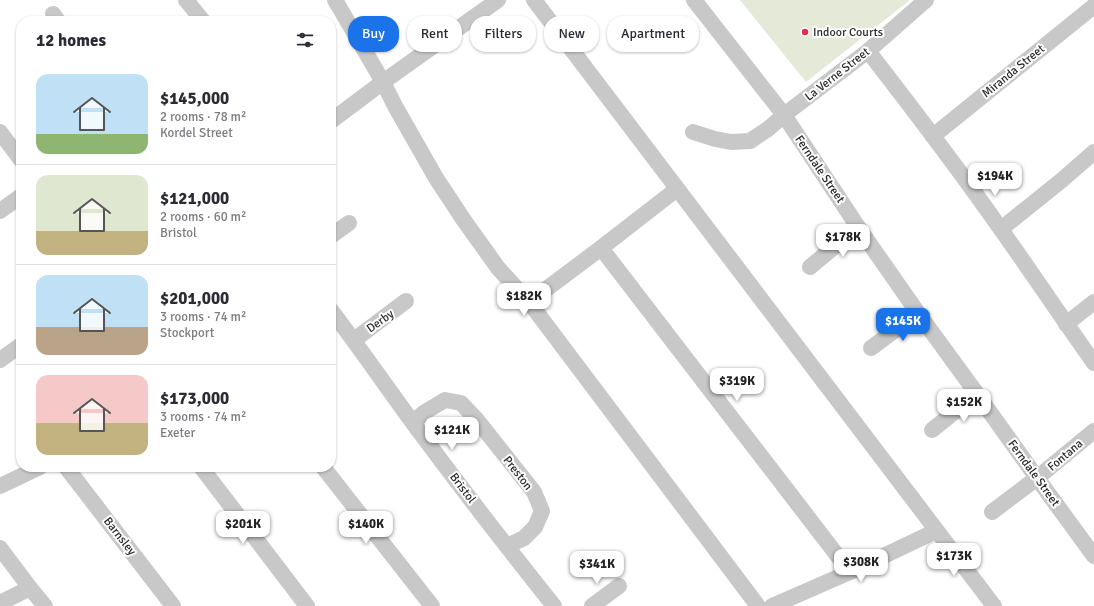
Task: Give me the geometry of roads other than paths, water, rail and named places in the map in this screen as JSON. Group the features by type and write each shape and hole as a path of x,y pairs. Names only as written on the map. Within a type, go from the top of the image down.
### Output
{"street":[{"path":"186,0 199,16"},
{"path":"335,0 383,82 436,178 463,219 498,268 529,302 758,606"},
{"path":"336,117 498,0"},
{"path":"534,0 994,606"},
{"name":"Ferndale Street","path":"694,0 784,115 858,227 918,313 1094,556"},
{"name":"La Verne Street","path":"693,132 731,142 750,141 868,51 926,0"},
{"path":"1092,0 1094,6"},
{"name":"Miranda Street","path":"933,136 1094,6"},
{"path":"868,51 933,136 1094,363"},
{"path":"0,132 16,153"},
{"path":"1000,229 1062,180 1094,152"},
{"path":"529,302 677,189"},
{"path":"0,211 16,200"},
{"path":"336,232 349,223"},
{"path":"810,267 858,227"},
{"path":"601,248 850,572"},
{"name":"Derby","path":"354,340 406,301"},
{"path":"1066,324 1094,302"},
{"path":"871,348 918,313"},
{"name":"Bristol","path":"336,317 413,422 554,606"},
{"path":"0,360 16,349"},
{"path":"932,430 978,394"},
{"name":"Preston","path":"413,422 425,412 445,400 461,403 477,420 534,492 542,511 535,527 524,538 507,546"},
{"name":"Fontana","path":"992,512 1037,478 1094,431"},
{"path":"0,486 29,472"},
{"name":"Barnsley","path":"70,472 173,606"},
{"path":"205,472 307,606"},
{"path":"327,472 432,606"},
{"path":"772,606 850,572 936,531"},
{"path":"0,548 45,606"},
{"path":"592,606 619,586"},
{"path":"0,603 30,588"}],"place":[{"name":"Indoor Courts","path":"805,32"}]}
